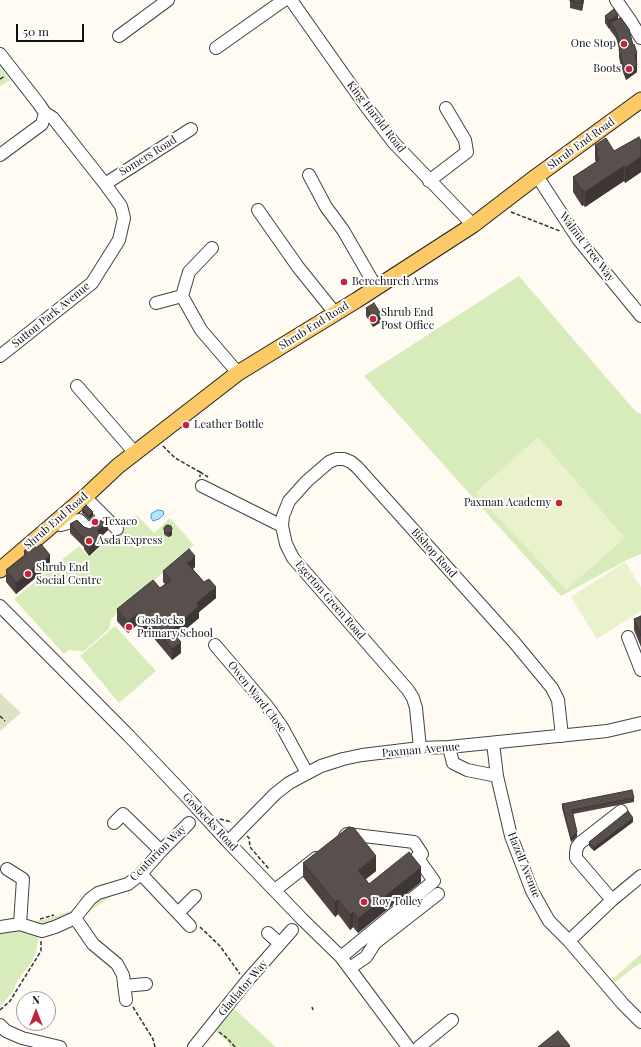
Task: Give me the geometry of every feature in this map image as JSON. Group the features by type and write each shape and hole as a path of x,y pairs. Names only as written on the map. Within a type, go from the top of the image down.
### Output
{"main road":[{"name":"Shrub End Road","path":"0,570 118,466 238,373 473,225 641,100"}],"street":[{"path":"119,36 168,0"},
{"path":"216,48 284,0"},
{"name":"King Harold Road","path":"291,0 394,143 473,225"},
{"path":"616,0 641,38"},
{"name":"Sutton Park Avenue","path":"0,54 45,113 53,118 105,184 120,206 124,218 119,240 92,283 0,356"},
{"path":"429,181 466,152 465,140 446,108"},
{"path":"0,155 42,124 45,113"},
{"name":"Somers Road","path":"105,184 192,129"},
{"path":"309,175 326,207 343,230 376,287"},
{"name":"Walnut Tree Way","path":"537,176 578,239 641,316"},
{"path":"258,210 298,267 335,313"},
{"path":"212,248 188,272 182,296 200,330 238,373"},
{"path":"156,304 182,296"},
{"path":"77,386 135,453"},
{"name":"Bishop Road","path":"282,526 283,516 289,501 307,480 329,462 336,459 344,459 351,462 509,636 552,688 558,700 562,736"},
{"path":"202,486 282,526"},
{"path":"85,496 117,529"},
{"path":"56,521 61,525 79,520 89,530 104,516"},
{"name":"Egerton Green Road","path":"282,526 286,544 293,558 408,690 413,698 416,708 420,748"},
{"name":"Gosbecks Road","path":"0,606 134,741 228,842 341,957 408,1047"},
{"path":"628,637 641,670"},
{"name":"Owen Ward Close","path":"215,645 267,706 282,727 307,774"},
{"name":"Paxman Avenue","path":"228,842 275,794 289,783 321,766 343,759 362,755 420,748 493,743 607,731 641,723"},
{"name":"Hazell Avenue","path":"493,743 497,776 511,836 532,891 549,921 569,941 623,1004 641,1022"},
{"path":"449,747 453,763 467,770 497,776"},
{"path":"114,822 127,810 160,852"},
{"path":"612,900 576,858 576,853 577,847 580,843 621,811"},
{"name":"Centurion Way","path":"42,930 55,927 75,918 90,899 98,893 128,884 141,874 160,852 189,823"},
{"path":"335,843 347,834 414,842 422,854 417,857 434,882 341,957"},
{"path":"275,890 324,852"},
{"path":"8,869 28,877 21,920"},
{"path":"141,874 190,926"},
{"path":"569,941 612,900 641,876"},
{"path":"350,968 366,957 375,943 438,894"},
{"path":"178,914 195,896"},
{"path":"75,918 94,944 117,964 123,975 126,1000"},
{"path":"0,927 21,920 42,930"},
{"name":"Gladiator Way","path":"194,1047 292,930"},
{"path":"268,933 280,944"},
{"path":"124,986 146,984"},
{"path":"419,1047 452,1020"},
{"path":"0,1025 21,1042 60,1047"}],"path":[{"path":"497,206 578,239"},
{"path":"154,438 175,458 200,472 202,486"},
{"path":"0,716 5,721"},
{"path":"212,824 218,819 223,819 228,822 234,822 240,829"},
{"path":"21,920 36,920 57,914"},
{"path":"190,926 199,926 220,946 232,964 248,981"},
{"path":"0,1010 10,1001 41,951 42,930"},
{"path":"126,1000 130,1000 134,1011 153,1039 155,1047"},
{"path":"210,1027 228,1039 235,1047"}],"green space":[{"path":"0,67 10,80 0,86"},
{"name":"Paxman Academy","path":"519,276 635,411 641,414 641,554 625,561 561,596 364,376"},
{"path":"538,437 625,538 566,590 475,493"},
{"path":"137,515 154,533 170,518 194,545 111,619 109,629 84,651 69,650 64,654 14,599 79,546 89,557"},
{"path":"625,562 641,587 641,611 597,639 571,597"},
{"path":"115,626 156,671 119,703 80,656"},
{"path":"0,693 21,713 0,731"},
{"path":"109,894 111,896 83,916 97,899"},
{"path":"76,909 73,913 47,924 34,924 28,921 43,920"},
{"path":"14,928 39,934 36,952 31,963 18,980 12,993 0,1006 0,930"},
{"path":"641,954 641,964 640,963 610,986 608,983"},
{"path":"232,1007 276,1047 231,1047 225,1039 213,1030"}],"water":[{"path":"158,510 163,511 164,514 159,519 153,521 151,515"}],"building":[{"path":"582,0 582,3 570,1"},
{"path":"614,9 618,15 609,21 605,16"},
{"path":"621,18 629,29 633,45 634,44 637,53 635,54 637,65 626,72 621,59 619,49 621,48 616,31 610,22"},
{"path":"639,137 641,141 641,157 625,168 624,166 585,192 583,190 582,191 573,177 599,160 596,152 598,150 595,145 606,138 614,151"},
{"path":"374,303 381,314 373,319 366,308"},
{"path":"86,505 93,512 89,516 82,509"},
{"path":"104,518 108,522 97,531 102,536 89,548 84,541 85,540 70,524 77,520 84,527 90,529"},
{"path":"166,525 170,525 172,529 170,533 166,533 164,531 164,527"},
{"path":"32,543 36,548 41,544 50,555 16,583 6,570 26,554 24,551"},
{"path":"189,549 195,556 187,563 204,582 209,579 216,587 197,603 199,606 171,631 181,642 172,649 147,619 143,622 137,614 128,622 117,609 153,580 160,588 171,580 163,571"},
{"path":"641,616 641,636 634,619"},
{"path":"632,790 634,798 572,810 577,832 571,838 562,804"},
{"path":"628,811 633,818 594,848 589,842"},
{"path":"349,827 354,828 376,856 358,870 369,884 409,852 421,867 358,919 353,912 350,915 338,900 335,902 303,863"},
{"path":"558,1031 570,1046 538,1047"}],"place":[{"name":"One Stop","path":"624,44"},
{"name":"Boots","path":"629,69"},
{"name":"Berechurch Arms","path":"344,282"},
{"name":"Shrub End Post Office","path":"373,319"},
{"name":"Leather Bottle","path":"186,425"},
{"name":"Paxman Academy","path":"559,503"},
{"name":"Texaco","path":"95,522"},
{"name":"Asda Express","path":"89,541"},
{"name":"Shrub End Social Centre","path":"28,574"},
{"name":"Gosbecks Primary School","path":"129,627"},
{"name":"Roy Tolley","path":"364,902"}]}
